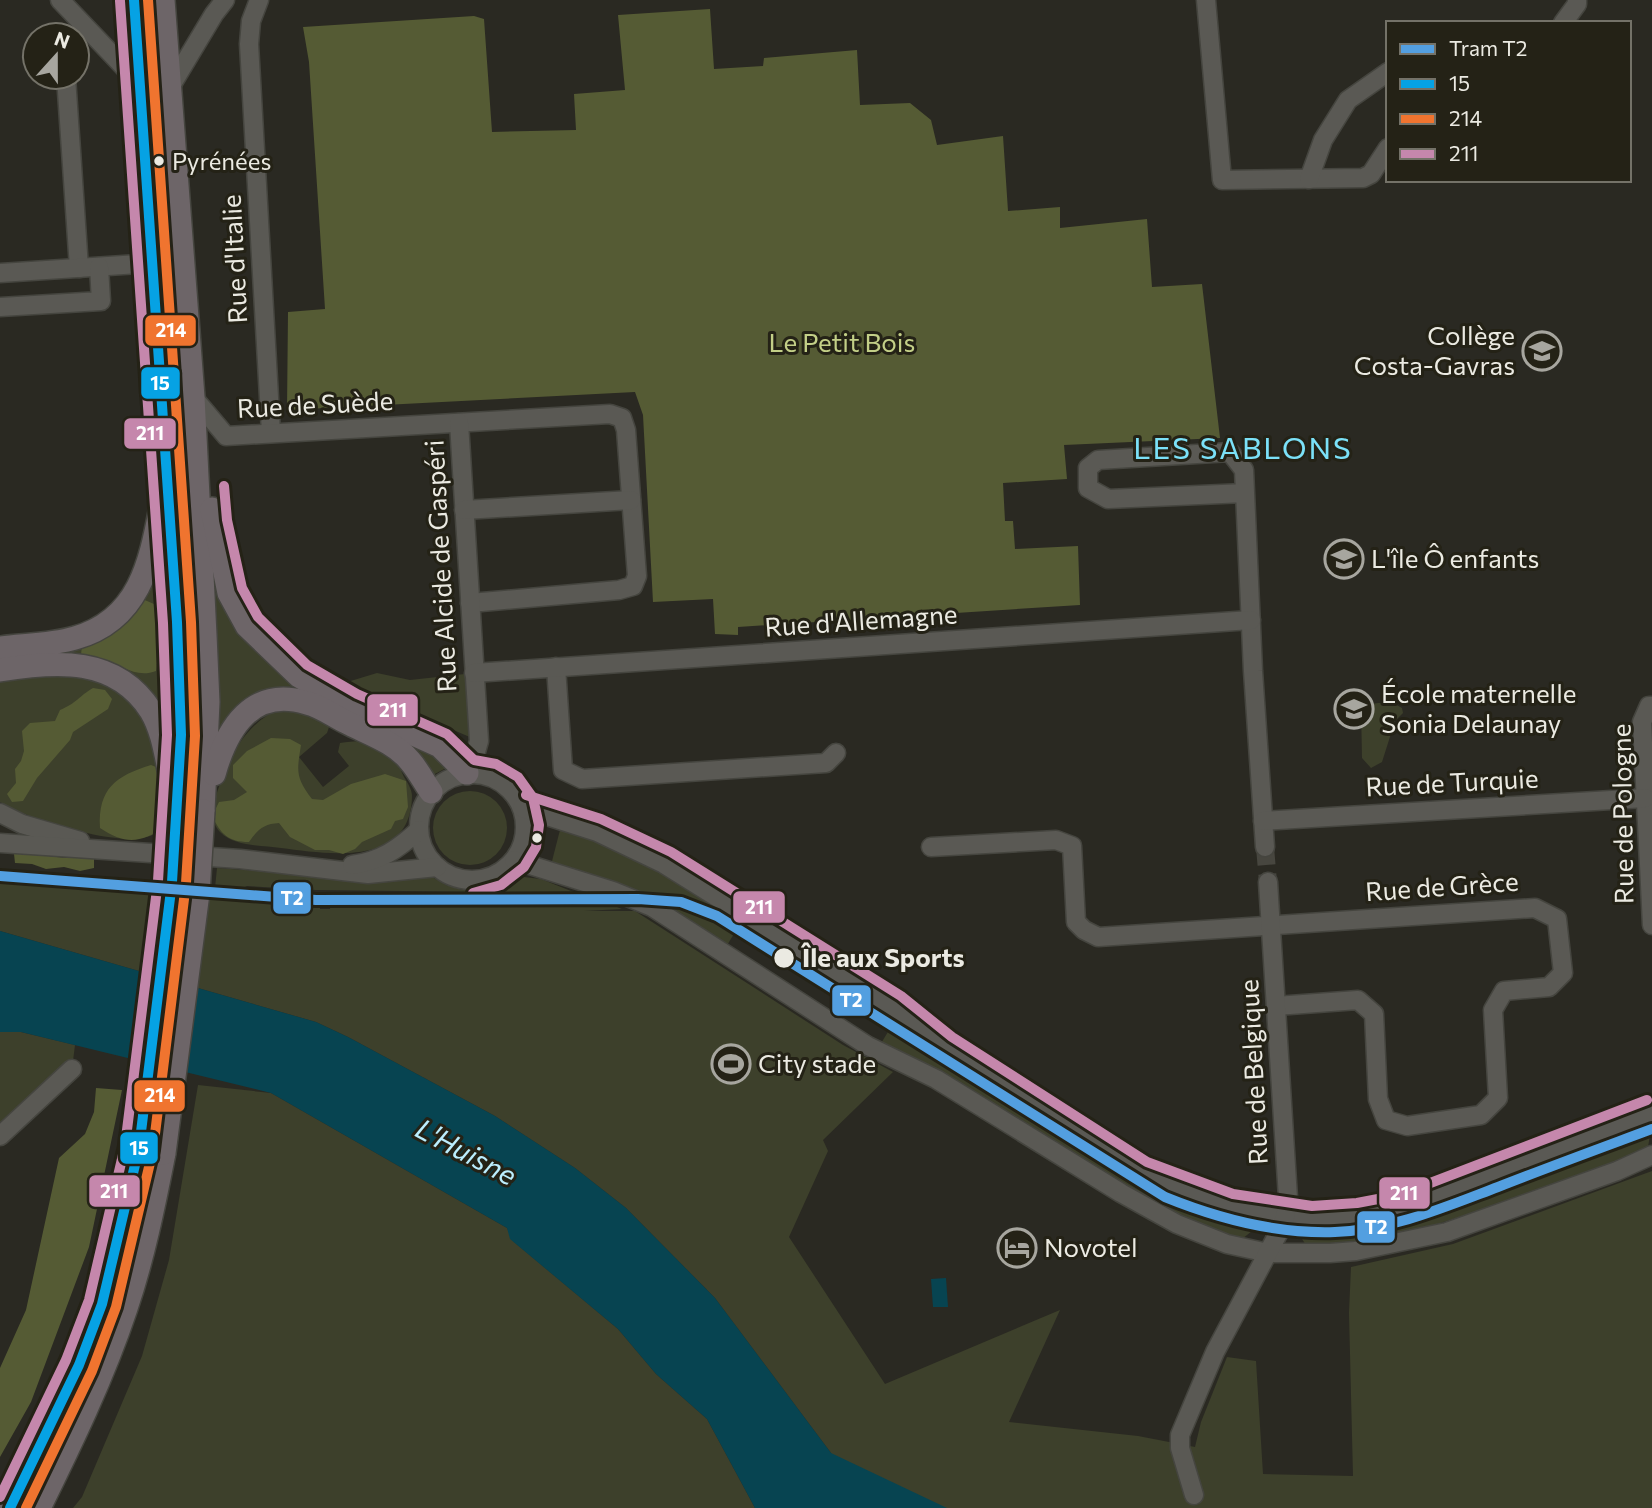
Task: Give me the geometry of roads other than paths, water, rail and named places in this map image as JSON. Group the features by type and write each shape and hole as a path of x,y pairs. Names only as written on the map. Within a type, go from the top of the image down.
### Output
{"main road":[{"path":"10,1508 53,1423 102,1304 139,1148 172,882 180,723 177,622 134,0"},
{"path":"39,1508 76,1432 127,1306 164,1153 198,893 208,702 193,397 163,0"},
{"path":"193,397 205,427 213,522 229,593 247,626 299,677 352,706 440,746 469,773"},
{"path":"0,648 74,639 97,630 127,607 149,561 167,480"},
{"path":"0,670 61,663 90,666 112,675 131,689 151,712 160,733 177,808"},
{"path":"203,811 222,746 234,724 259,705 282,699 308,703 396,748 410,760 431,792"}],"street":[{"path":"60,0 142,86"},
{"path":"169,89 225,0"},
{"name":"Rue d'Italie","path":"259,0 251,21 249,44 271,433"},
{"path":"1206,0 1222,180 1363,178 1371,174 1386,151"},
{"path":"1564,21 1577,0"},
{"path":"1309,179 1323,140 1348,100 1386,73"},
{"path":"67,91 79,268"},
{"path":"0,273 153,263"},
{"path":"0,307 102,301 99,267"},
{"name":"Rue de Suède","path":"193,397 226,436 610,414 622,418 626,430 631,500"},
{"name":"Rue Alcide de Gaspéri","path":"459,423 478,748 469,773"},
{"path":"1245,493 1108,499 1088,488 1088,468 1098,460 1230,452 1244,470 1265,846"},
{"path":"464,510 631,500 637,576 633,586 619,590 470,603"},
{"name":"Rue d'Allemagne","path":"474,673 1251,620"},
{"path":"556,667 564,770 582,779 827,763 836,753"},
{"name":"Rue de Pologne","path":"1652,706 1648,706 1642,722 1652,925"},
{"name":"Rue Alcide de Gaspéri","path":"478,748 496,779"},
{"path":"469,773 496,779 507,786 522,808 526,825 523,842 514,860 503,870 487,878 469,880 452,876 437,867 422,844 419,830 424,804 431,792 447,780 469,773"},
{"name":"Rue de Turquie","path":"1263,821 1645,798"},
{"path":"522,808 597,832 664,863 894,1008 944,1048 1140,1174 1188,1195 1230,1208 1311,1220 1359,1217 1403,1208 1652,1113"},
{"path":"0,813 22,824 110,850"},
{"path":"328,868 374,862 396,851 419,830"},
{"path":"930,846 1056,839 1072,846 1076,922 1084,930 1098,937 1272,925"},
{"path":"0,843 240,859 368,874 437,867"},
{"path":"514,860 613,891 652,907 868,1046 936,1079 1177,1224 1227,1244 1268,1254 1356,1251 1447,1232 1617,1171 1652,1155"},
{"name":"Rue de Belgique","path":"1194,1495 1180,1448 1180,1435 1215,1352 1285,1217 1288,1198 1268,883"},
{"name":"Rue de Grèce","path":"1272,925 1535,908 1557,919 1563,973 1549,986 1504,991 1493,1010 1498,1098 1480,1115 1407,1126 1387,1120 1378,1099 1374,1014 1358,1000 1276,1006"},
{"path":"0,1136 72,1069"}],"water":[{"name":"L'Huisne","path":"0,931 316,1022 495,1116 575,1168 626,1208 715,1298 831,1453 947,1508 755,1508 707,1419 656,1374 618,1329 510,1239 507,1228 271,1093 21,1032 0,1032"},
{"path":"946,1278 948,1307 933,1307 931,1279"}],"tunnel":[{"path":"1265,847 1268,882"}],"tram line":[{"name":"T2","path":"0,876 316,900 638,899 681,902 717,916 1165,1197 1206,1212 1270,1228 1335,1232 1398,1222 1652,1129"}],"place":[{"name":"Pyrénées","path":"159,161"},
{"name":"Collège Costa-Gavras","path":"1542,351"},
{"name":"L'île Ô enfants","path":"1344,559"},
{"name":"École maternelle Sonia Delaunay","path":"1354,709"},
{"name":"Île aux Sports","path":"784,958"},
{"name":"City stade","path":"731,1064"},
{"name":"Novotel","path":"1017,1248"}],"district":[{"name":"LES SABLONS","path":"1243,449"}],"park label":[{"name":"Le Petit Bois","path":"842,343"}]}
